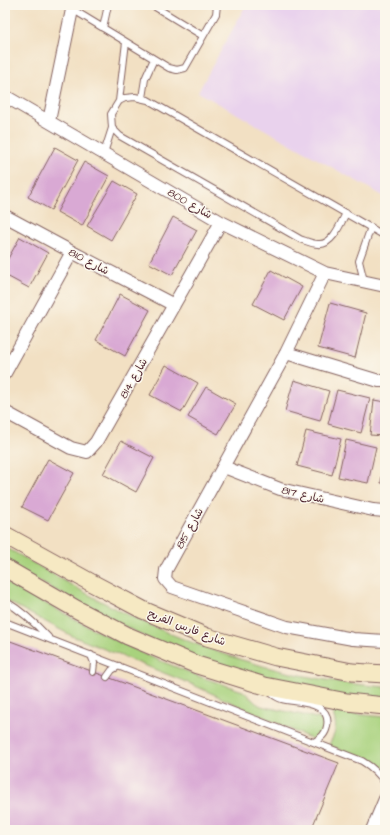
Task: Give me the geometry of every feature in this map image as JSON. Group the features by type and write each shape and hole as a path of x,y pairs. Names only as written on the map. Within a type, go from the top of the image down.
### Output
{"street":[{"path":"49,121 73,7"},
{"name":"شارع 800","path":"5,96 221,222 325,273 385,286"},
{"name":"شارع 810","path":"5,216 174,306"},
{"name":"شارع 814","path":"5,412 71,448 87,452 96,442 221,222"},
{"path":"5,373 72,252"},
{"name":"شارع 815","path":"325,273 286,353 166,570 165,579 172,587 287,627 353,638 385,641"},
{"path":"286,353 379,381 385,381"},
{"name":"شارع 817","path":"224,467 280,489 385,512"},
{"name":"شارع فارس الفريح","path":"5,535 143,610 207,637 276,657 352,672 385,674"},
{"path":"5,568 76,609 128,636 197,665 265,686 347,702 385,706"},
{"path":"372,830 385,799"}],"lane":[{"path":"103,28 108,5"},
{"path":"152,5 203,36"},
{"path":"73,7 103,28 154,59 169,68 177,70 185,68 216,14 217,5"},
{"path":"104,153 112,128 111,114 119,101 126,42"},
{"path":"142,98 145,79 154,59"},
{"path":"119,101 125,98 135,97 148,100 385,236"},
{"path":"112,128 120,136 300,239 320,245 330,240 337,231 346,213"},
{"path":"369,283 363,277 359,261 371,228"},
{"path":"5,602 27,616 49,639"},
{"path":"5,622 362,761 371,766 385,783"},
{"path":"91,655 94,663 94,672"},
{"path":"107,677 112,670 119,666"},
{"path":"265,686 270,692 283,699 316,705 322,710 327,716 328,724 326,732 321,738 314,742"}],"shaded area":[{"path":"246,5 385,5 385,197 198,92"}],"green space":[{"path":"5,547 109,605 169,633 239,659 286,672 338,682 385,687 385,703 331,696 180,655 5,564"},
{"path":"5,582 146,655 201,677 243,691 261,706 321,719 324,722 326,729 314,740 191,684 72,636 5,600"},
{"path":"333,712 385,717 385,769 329,745 335,729"}],"building":[{"path":"55,147 78,160 51,210 28,197"},
{"path":"84,162 109,176 82,226 57,212"},
{"path":"114,181 137,194 111,240 87,226"},
{"path":"173,217 197,230 172,275 149,263"},
{"path":"20,237 48,253 29,288 5,275 5,264"},
{"path":"271,270 302,287 284,320 253,304"},
{"path":"120,294 150,310 125,356 96,340"},
{"path":"330,303 366,313 355,358 318,348"},
{"path":"166,365 198,383 182,412 150,395"},
{"path":"294,380 329,391 320,421 285,411"},
{"path":"206,387 236,404 218,434 188,417"},
{"path":"337,390 370,398 361,433 328,424"},
{"path":"374,400 385,402 385,436 370,435"},
{"path":"306,431 341,439 332,475 297,466"},
{"path":"346,440 376,447 368,483 338,477"},
{"path":"121,441 154,458 136,492 103,474"},
{"path":"384,455 385,483 381,483"},
{"path":"48,459 74,473 48,520 22,507"},
{"path":"5,639 339,763 311,830 5,830"}]}
